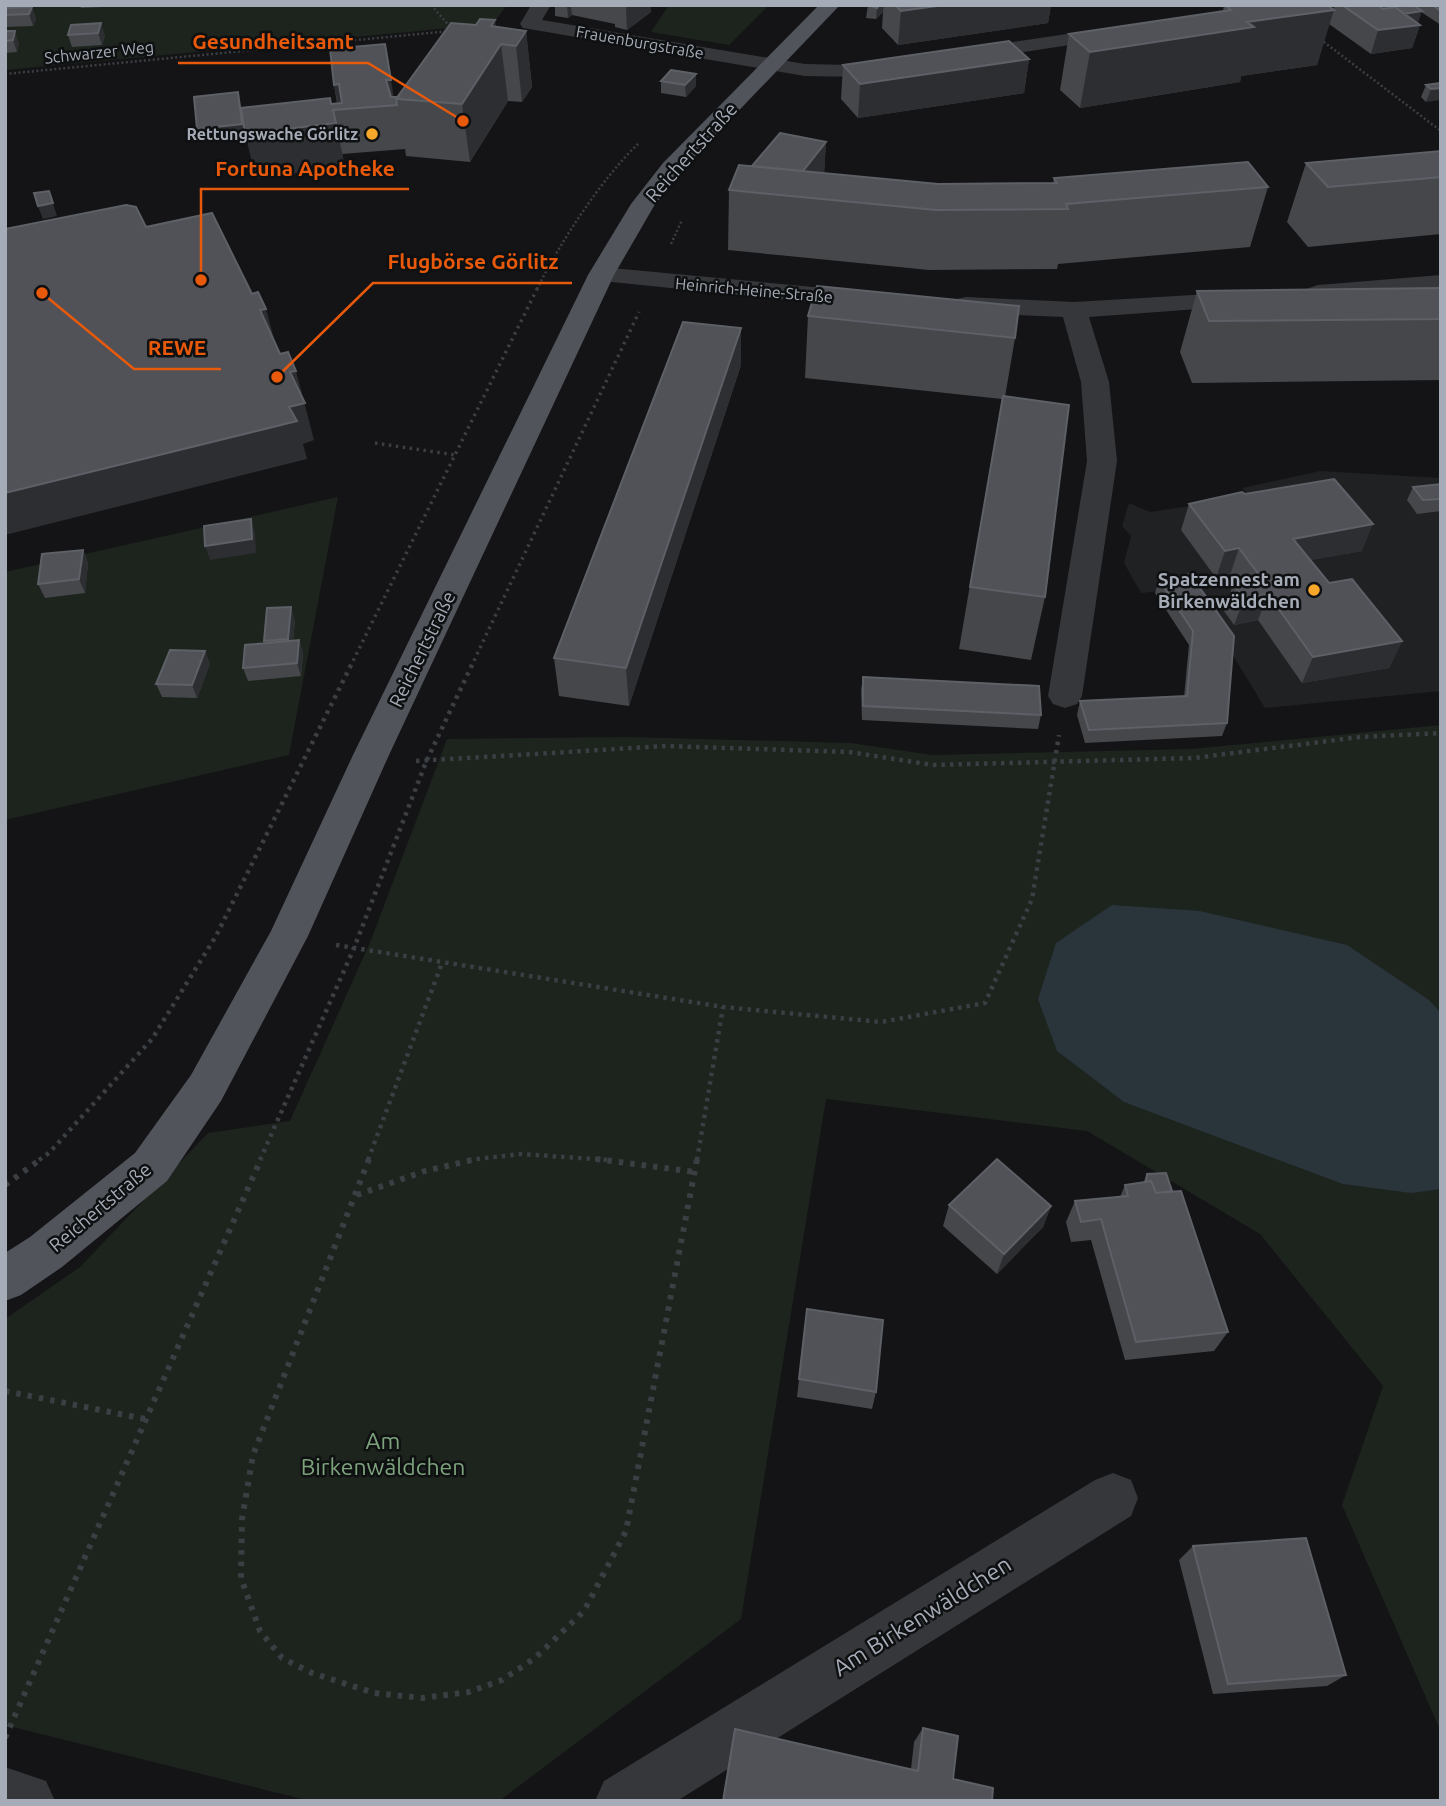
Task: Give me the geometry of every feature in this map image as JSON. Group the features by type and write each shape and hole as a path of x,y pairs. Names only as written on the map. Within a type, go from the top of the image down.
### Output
{"main road":[{"name":"Reichertstraße","path":"5,1279 46,1252 151,1167 206,1088 288,936 371,755 601,275 643,204 671,169 830,5"}],"street":[{"name":"Frauenburgstraße","path":"541,5 530,24 771,65"},
{"path":"944,58 1146,29"},
{"path":"771,65 825,72 917,61"},
{"name":"Heinrich-Heine-Straße","path":"601,275 894,302"},
{"path":"1290,296 1441,283"},
{"path":"936,304 1074,310 1262,298"},
{"path":"1065,696 1102,461 1094,382 1074,310"},
{"name":"Am Birkenwäldchen","path":"624,1801 1113,1498"},
{"path":"5,1796 26,1801"}],"path":[{"name":"Schwarzer Weg","path":"5,74 454,30 431,5"},
{"path":"1313,34 1441,131"},
{"path":"5,1185 48,1153 152,1039 216,936 547,269 617,164 645,137"},
{"path":"5,1738 354,948 426,762 687,211"},
{"path":"374,443 455,455"},
{"path":"288,936 723,1007 881,1022 985,1003 1032,899 1065,696"},
{"path":"371,755 426,762 667,746 849,752 933,765 1194,758 1360,737 1441,733"},
{"path":"442,963 355,1196 253,1455 242,1519 241,1578 260,1631 282,1658 312,1673 374,1693 423,1698 470,1692 502,1680 536,1658 584,1611 620,1543 626,1531 695,1172 723,1007"},
{"path":"355,1196 439,1166 496,1156 546,1154 695,1172"},
{"path":"5,1391 145,1419"}],"shaded area":[{"name":"Spatzennest am Birkenwäldchen","path":"1320,471 1441,478 1441,691 1265,708 1229,649 1186,588 1141,593 1124,563 1131,536 1122,526 1129,503 1150,512 1249,497 1242,488"},
{"path":"1112,905 1200,911 1347,945 1429,1000 1441,1013 1441,1189 1411,1193 1343,1184 1124,1102 1057,1051 1038,999 1056,943"}],"green space":[{"path":"5,5 507,5 493,24 5,70"},
{"path":"669,5 769,5 729,45 651,32"},
{"path":"338,497 289,755 5,820 5,572"},
{"name":"Am Birkenwäldchen","path":"1441,725 1441,1732 1342,1505 1383,1386 1260,1234 1087,1131 826,1099 741,1619 499,1801 310,1801 5,1725 5,1319 80,1267 208,1133 290,1121 371,940 447,739 629,737 851,743 932,755 1191,749"}],"building":[{"path":"895,5 944,5 901,11"},
{"path":"1225,5 1327,5 1334,10 1247,22 1254,27 1090,52 1069,34 1231,10"},
{"path":"1342,5 1377,5 1383,9 1395,7 1420,25 1378,30"},
{"path":"1386,5 1413,5 1422,11 1404,14 1395,7"},
{"path":"32,7 29,14 5,15 5,8"},
{"path":"480,19 495,20 491,26 526,31 516,46 501,44 462,104 396,99 451,23 476,25"},
{"path":"101,23 98,33 68,35 71,25"},
{"path":"5,31 15,31 13,40 5,41"},
{"path":"1009,41 1029,59 860,84 843,65"},
{"path":"385,44 391,80 386,80 391,97 398,97 397,105 333,110 336,123 245,134 241,108 330,98 331,104 342,103 339,84 334,85 330,49"},
{"path":"671,70 696,74 685,85 661,81"},
{"path":"1441,83 1441,88 1431,89 1426,85"},
{"path":"238,92 242,124 197,129 194,97"},
{"path":"780,133 826,142 803,171 752,166"},
{"path":"1441,151 1441,177 1328,187 1306,163"},
{"path":"1248,162 1268,187 1066,204 1068,209 936,210 729,190 739,165 938,184 1057,183 1054,178"},
{"path":"49,191 53,203 38,206 34,193"},
{"path":"126,205 136,207 146,227 212,213 252,294 258,292 266,309 260,310 280,354 288,352 296,371 290,372 305,403 289,407 297,421 5,493 5,229"},
{"path":"817,286 1019,306 1015,338 808,316"},
{"path":"1441,288 1441,319 1209,321 1197,291"},
{"path":"683,322 741,328 626,668 554,658"},
{"path":"1003,396 1069,405 1045,597 970,587"},
{"path":"1334,479 1373,524 1293,539 1329,583 1352,579 1402,641 1313,657 1268,594 1244,599 1233,584 1262,579 1239,548 1225,551 1189,504 1242,492 1245,494"},
{"path":"1441,484 1441,499 1423,500 1413,487"},
{"path":"251,519 252,539 205,546 204,526"},
{"path":"83,550 79,579 38,584 42,554"},
{"path":"1190,574 1234,636 1227,723 1089,730 1080,701 1187,696 1193,631 1159,580"},
{"path":"291,607 288,639 264,641 267,608"},
{"path":"299,640 297,663 243,668 245,645"},
{"path":"170,650 205,651 192,685 156,684"},
{"path":"863,677 1039,686 1041,715 863,706"},
{"path":"997,1159 1051,1206 1004,1254 949,1205"},
{"path":"1166,1173 1172,1191 1156,1193 1151,1181 1146,1182 1147,1174"},
{"path":"1151,1181 1156,1193 1181,1191 1228,1332 1136,1342 1101,1219 1081,1222 1075,1201 1128,1196 1125,1185"},
{"path":"807,1309 883,1320 876,1392 799,1379"},
{"path":"1306,1538 1346,1675 1228,1684 1193,1546"},
{"path":"923,1728 958,1736 953,1779 993,1788 992,1801 723,1801 735,1729 918,1771"}],"place":[{"name":"Gesundheitsamt","path":"463,121"},
{"name":"Rettungswache Görlitz","path":"372,134"},
{"name":"Fortuna Apotheke","path":"201,280"},
{"name":"REWE","path":"42,293"},
{"name":"Flugbörse Görlitz","path":"277,377"},
{"name":"Spatzennest am Birkenwäldchen","path":"1314,590"}]}
